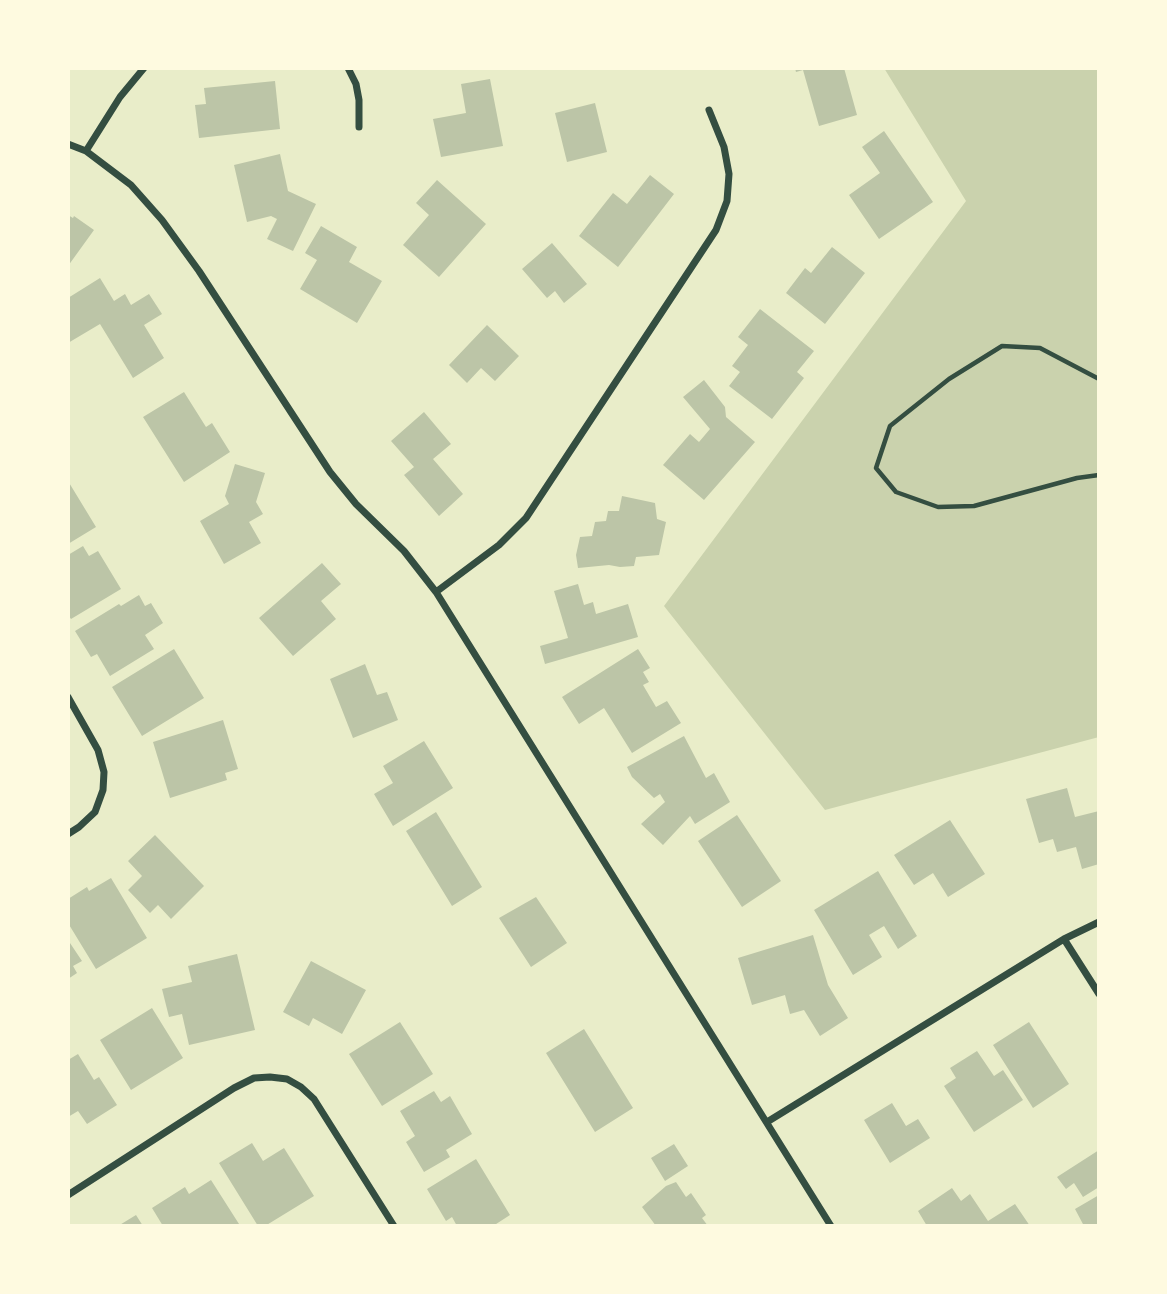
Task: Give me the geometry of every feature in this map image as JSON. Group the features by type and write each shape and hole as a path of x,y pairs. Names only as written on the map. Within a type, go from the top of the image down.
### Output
{"street":[{"path":"86,151 120,97 144,68"},
{"path":"348,68 356,84 359,100 359,127"},
{"path":"436,592 499,545 526,517 716,230 727,201 729,174 724,147 709,110"},
{"path":"68,144 86,151 131,185 162,220 199,271 330,472 356,504 404,551 436,592 831,1226"},
{"path":"68,697 98,750 104,772 103,790 95,812 68,834"},
{"path":"766,1122 1064,939 1099,922"},
{"path":"1064,939 1099,994"},
{"path":"68,1195 234,1088 254,1078 270,1077 287,1079 301,1087 325,1113 394,1226"}],"path":[{"path":"1099,379 1040,348 1002,346 949,379 890,426 876,468 896,492 938,507 974,506 1077,478 1099,475"}],"green space":[{"path":"884,68 1099,68 1099,737 825,810 664,606 966,201"}],"building":[{"path":"795,68 844,68 857,115 819,126 803,70 796,72"},
{"path":"490,79 503,146 441,157 433,119 466,113 461,84"},
{"path":"275,81 280,129 199,138 195,105 206,104 204,88"},
{"path":"595,103 607,152 567,162 555,113"},
{"path":"884,131 933,202 879,239 849,195 880,173 862,147"},
{"path":"280,154 288,191 316,204 293,251 267,239 277,219 271,216 247,222 234,165"},
{"path":"650,175 674,194 618,267 579,236 613,193 627,204"},
{"path":"437,180 486,224 439,277 403,245 429,215 416,203"},
{"path":"68,215 73,218 74,216 94,230 68,266"},
{"path":"321,226 357,247 349,262 382,281 357,323 300,289 317,260 305,253"},
{"path":"552,243 587,284 564,303 555,291 547,298 522,269"},
{"path":"832,247 865,273 825,324 786,293 805,268 811,273"},
{"path":"100,278 114,301 125,294 131,305 149,294 162,314 144,325 164,358 133,378 100,324 68,343 68,298"},
{"path":"760,309 814,351 797,372 804,378 772,419 729,386 740,372 732,366 748,345 738,337"},
{"path":"487,325 519,356 495,381 481,368 467,383 449,365"},
{"path":"704,380 725,407 726,417 755,442 704,500 663,465 690,434 699,442 710,429 683,397"},
{"path":"184,392 206,427 212,423 230,452 184,482 143,417"},
{"path":"424,412 451,444 433,459 463,494 439,516 404,475 414,467 391,441"},
{"path":"235,464 265,473 256,502 263,514 249,522 261,543 224,564 200,521 229,504 225,496"},
{"path":"68,481 96,527 68,544"},
{"path":"622,496 655,503 657,519 666,522 659,555 636,557 634,566 578,568 576,555 580,537 592,536 595,522 606,521 608,511 619,511"},
{"path":"83,546 89,556 98,551 121,589 71,619 68,615 68,555"},
{"path":"322,563 341,584 321,601 336,619 293,656 259,618"},
{"path":"578,584 584,605 593,602 596,614 628,604 638,637 545,664 540,646 568,638 554,591"},
{"path":"139,595 145,606 151,603 163,623 145,635 154,649 110,676 97,654 91,657 75,631"},
{"path":"174,649 204,698 142,736 112,687"},
{"path":"638,649 650,668 643,672 649,682 643,685 656,707 667,701 681,723 632,753 604,708 579,724 562,697"},
{"path":"365,664 377,695 387,692 398,720 353,738 330,679"},
{"path":"223,720 238,769 225,773 227,780 170,798 153,742"},
{"path":"684,736 706,778 714,773 730,802 695,824 690,816 663,845 641,824 665,802 660,794 654,798 632,777 627,767"},
{"path":"424,741 453,788 393,826 374,794 393,783 383,766"},
{"path":"1067,788 1075,817 1099,811 1099,864 1082,869 1076,847 1057,852 1053,839 1039,843 1026,799"},
{"path":"436,812 482,887 452,906 406,831"},
{"path":"737,815 781,881 742,907 698,841"},
{"path":"950,820 985,874 948,897 933,873 914,885 894,855"},
{"path":"155,835 204,886 171,919 158,905 150,913 128,890 142,876 128,861"},
{"path":"878,871 917,936 898,949 884,926 869,935 882,957 853,975 814,910"},
{"path":"111,878 147,938 96,969 68,923 68,899 87,887 89,891"},
{"path":"536,897 567,943 531,967 499,918"},
{"path":"813,935 828,985 848,1018 820,1036 804,1010 790,1014 785,995 752,1005 738,958"},
{"path":"68,940 82,961 73,966 77,973 68,979"},
{"path":"237,954 255,1030 189,1045 182,1014 169,1017 162,989 192,982 188,966"},
{"path":"311,961 366,990 342,1034 313,1018 309,1026 283,1012"},
{"path":"152,1008 183,1058 131,1090 100,1040"},
{"path":"400,1022 433,1074 382,1106 349,1054"},
{"path":"1029,1022 1069,1084 1033,1108 993,1045"},
{"path":"584,1029 633,1108 595,1132 546,1053"},
{"path":"977,1051 994,1076 1003,1070 1023,1100 974,1132 944,1086 956,1078 950,1068"},
{"path":"78,1054 94,1080 99,1077 117,1105 87,1124 78,1111 68,1117 68,1060"},
{"path":"434,1091 441,1102 450,1096 472,1134 446,1150 450,1157 424,1172 406,1142 415,1136 400,1111"},
{"path":"892,1103 906,1126 918,1119 930,1138 890,1163 864,1120"},
{"path":"252,1143 263,1161 284,1148 314,1196 265,1226 258,1226 219,1163"},
{"path":"674,1144 688,1166 665,1181 651,1158"},
{"path":"1099,1150 1099,1187 1083,1197 1074,1183 1066,1189 1057,1177"},
{"path":"476,1159 510,1215 493,1226 457,1226 452,1217 446,1221 427,1189"},
{"path":"211,1180 239,1224 163,1226 152,1208 185,1187 189,1194"},
{"path":"676,1182 686,1197 691,1193 706,1215 702,1218 708,1226 656,1226 642,1207 666,1186"},
{"path":"952,1188 961,1201 970,1194 988,1221 1015,1204 1030,1226 927,1226 918,1211"},
{"path":"1099,1195 1099,1226 1084,1226 1075,1209"},
{"path":"136,1215 143,1226 118,1226"}]}
